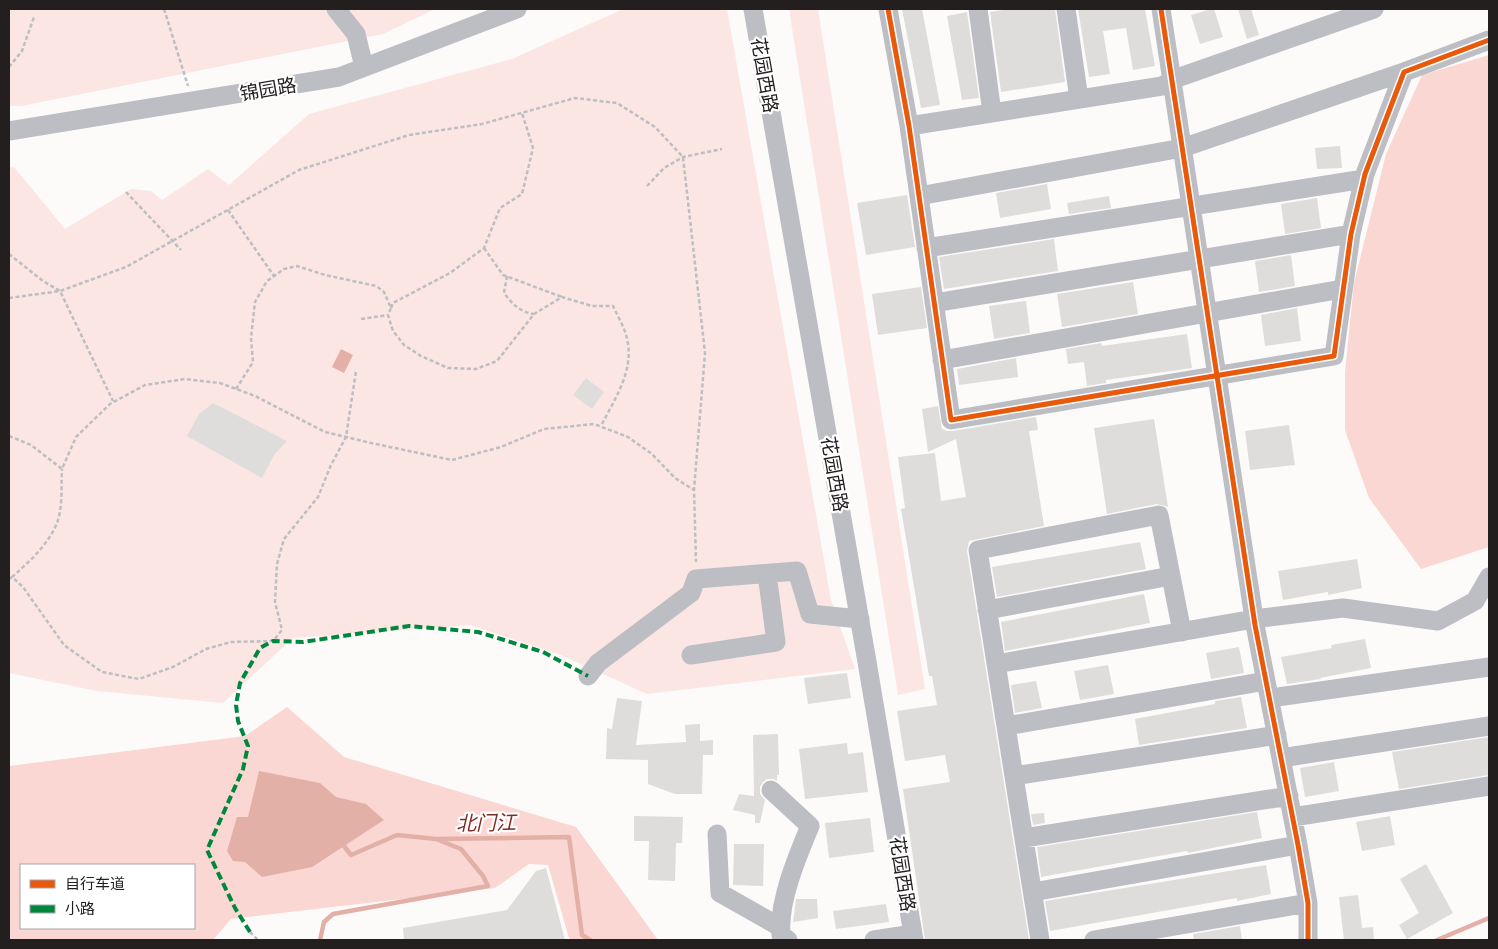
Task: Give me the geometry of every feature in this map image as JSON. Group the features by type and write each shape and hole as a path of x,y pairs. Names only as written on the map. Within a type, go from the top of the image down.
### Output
{"street":[{"path":"336,9 356,34 364,67"},
{"name":"锦园路","path":"9,131 339,76 517,9"},
{"name":"花园西路","path":"753,9 860,619 913,937"},
{"path":"888,9 909,126 951,420 1334,356 1351,234 1364,179 1404,72"},
{"path":"978,9 992,113"},
{"path":"1066,9 1079,99"},
{"path":"1161,9 1254,619 1308,903 1308,940"},
{"path":"909,126 1162,86 1374,9"},
{"path":"919,196 1182,148 1404,72 1489,40"},
{"path":"926,248 1364,179"},
{"path":"934,303 1351,234"},
{"path":"942,360 1342,289"},
{"path":"1040,940 978,550 1159,515 1182,632"},
{"path":"588,676 598,663 691,594 696,579 798,571 810,614 860,619"},
{"path":"691,655 776,642 767,574"},
{"path":"987,610 1171,576"},
{"path":"996,664 1254,619 1343,608 1438,621 1475,601 1489,577"},
{"path":"1006,726 1268,690 1489,667"},
{"path":"1281,758 1489,726"},
{"path":"1014,776 1277,735"},
{"path":"1293,817 1489,786"},
{"path":"771,790 810,826 795,860 780,920 784,934"},
{"path":"1024,838 1288,796"},
{"path":"717,834 720,893 784,934"},
{"path":"1033,892 1298,845"},
{"path":"1094,940 1308,903"},
{"path":"874,940 913,937"}],"path":[{"path":"164,9 193,101"},
{"path":"9,67 22,51 34,17"},
{"path":"9,298 60,291 126,267 299,170 308,167 408,135 482,124 575,98 617,103 654,128 683,157 705,352 694,490 696,579"},
{"path":"522,113 533,148 522,194 500,208 484,248 450,273 393,303 388,315 393,331 404,345 421,356 448,368 476,369 497,361 534,314 562,297"},
{"path":"647,186 664,168 683,157 722,149"},
{"path":"126,192 181,250"},
{"path":"228,210 274,276"},
{"path":"484,248 503,275 592,306 613,306 627,338 629,353 628,369 601,427"},
{"path":"9,254 43,281 60,291 113,401"},
{"path":"236,389 253,362 251,338 255,302 267,281 284,270 297,266 326,275 376,286 384,292 391,308"},
{"path":"507,276 504,293 511,303 526,313 534,314"},
{"path":"361,320 388,315"},
{"path":"356,371 346,437 331,465 318,497 284,539 277,564 275,602 282,630 273,641 231,642 206,649 173,667 139,679 102,672 64,646 23,587 10,578 32,559 57,523 61,498 62,469 76,437 113,401 145,385 185,379 220,383 255,396 325,432 346,437 452,460 501,447 544,429 594,424 628,437 652,454 675,478 694,490"},
{"path":"9,436 31,445 62,469"},
{"path":"250,932 258,940"}],"shaded area":[{"path":"9,9 435,9 383,34 21,106 9,106"},
{"path":"623,9 727,9 831,600 855,669 647,694 561,655 470,625 293,638 223,703 97,691 9,673 9,168 14,167 65,229 131,189 151,191 162,200 208,169 229,185 309,114 512,59"},
{"path":"789,9 818,9 925,689 898,695"},
{"path":"1489,55 1489,547 1421,569 1369,498 1345,430 1345,372 1354,283 1386,154 1422,75"},
{"path":"341,349 353,355 344,373 332,367"},
{"path":"287,707 344,757 576,827 658,940 571,940 548,865 529,864 495,888 231,919 213,940 9,940 9,766 245,736"},
{"path":"259,771 320,783 336,797 366,804 384,820 312,867 262,877 245,862 233,861 227,851 237,817 248,817"}],"building":[{"path":"902,9 922,9 940,105 921,108"},
{"path":"1010,9 1055,9 1065,82 1001,92 990,12"},
{"path":"1078,9 1145,9 1155,66 1133,70 1126,28 1103,31 1110,74 1089,77"},
{"path":"1214,9 1223,37 1200,44 1191,15"},
{"path":"1238,9 1251,9 1259,35 1247,39"},
{"path":"967,12 979,98 962,100 947,16"},
{"path":"1340,146 1342,168 1317,169 1315,148"},
{"path":"1047,184 1051,209 1000,218 996,193"},
{"path":"907,195 915,247 866,255 857,203"},
{"path":"1109,196 1111,208 1069,214 1067,203"},
{"path":"1317,198 1321,228 1285,234 1281,204"},
{"path":"1054,239 1058,271 944,289 939,257"},
{"path":"1291,255 1295,286 1259,292 1255,261"},
{"path":"1133,282 1138,314 1062,327 1057,294"},
{"path":"921,287 927,328 878,335 872,294"},
{"path":"1026,301 1030,333 994,339 989,306"},
{"path":"1297,308 1301,341 1265,346 1261,315"},
{"path":"1187,334 1192,368 1106,380 1106,383 1087,386 1084,362 1068,364 1066,349 1101,343 1102,346"},
{"path":"1016,358 1018,377 959,385 957,369"},
{"path":"586,378 604,392 592,409 573,395"},
{"path":"213,403 287,441 274,455 262,478 187,436 199,414"},
{"path":"938,406 942,429 947,431 1036,417 1038,430 1029,431 1044,526 969,541 967,551 1029,940 925,940 903,789 950,782 945,755 905,761 897,711 937,705 932,676 929,676 901,509 905,508 898,457 935,453 941,501 966,497 956,439 928,452 922,409"},
{"path":"1154,419 1168,507 1157,504 1107,514 1094,428"},
{"path":"1289,425 1295,465 1250,470 1245,431"},
{"path":"1140,542 1146,569 997,597 992,567"},
{"path":"1357,559 1362,588 1328,595 1328,592 1283,600 1278,571"},
{"path":"1144,594 1150,623 1005,651 1001,622"},
{"path":"1365,639 1371,668 1287,684 1281,657 1332,648 1331,645"},
{"path":"1239,647 1244,673 1211,679 1206,653"},
{"path":"1108,665 1114,694 1080,700 1074,671"},
{"path":"847,673 851,698 808,704 804,678"},
{"path":"1036,681 1042,708 1015,713 1011,685"},
{"path":"1241,697 1247,728 1139,745 1135,719 1215,704 1215,701"},
{"path":"617,698 642,701 636,745 686,742 685,725 700,724 700,741 713,740 713,755 703,755 702,794 675,794 648,784 648,760 606,759 607,728 612,729"},
{"path":"778,734 779,775 777,775 777,781 767,779 760,787 760,794 765,800 760,823 755,823 755,815 733,810 739,794 754,796 753,735"},
{"path":"1489,737 1489,775 1399,789 1392,752"},
{"path":"847,743 848,754 863,752 868,792 805,799 799,749"},
{"path":"1334,762 1339,791 1305,797 1300,768"},
{"path":"1257,812 1262,838 1188,853 1187,851 1041,877 1037,847"},
{"path":"1044,813 1045,823 1033,825 1031,814"},
{"path":"634,816 683,817 682,843 676,843 675,881 648,880 649,841 634,841"},
{"path":"1390,816 1395,845 1362,851 1356,822"},
{"path":"870,818 874,852 829,858 825,823"},
{"path":"734,844 764,844 763,886 733,885"},
{"path":"1426,864 1453,913 1407,939 1399,925 1419,913 1400,879"},
{"path":"1266,865 1271,894 1237,901 1237,898 1050,931 1045,901"},
{"path":"546,868 565,940 404,940 403,928 507,910 536,871"},
{"path":"1358,895 1362,928 1373,927 1374,940 1344,940 1339,897"},
{"path":"796,899 817,899 818,918 793,922"},
{"path":"886,904 889,922 836,929 833,911"},
{"path":"1240,926 1242,940 1194,940 1193,934"}],"waterway":[{"path":"344,846 351,855 397,835 436,839"},
{"name":"北门江","path":"320,940 324,922 333,914 488,886 483,876 461,849 436,839 569,837 582,935 590,940"},
{"name":"北门江","path":"1437,940 1489,918"}],"marked path":[{"path":"250,932 235,908 207,850 243,769 248,746 238,721 236,705 240,683 260,648 273,641 303,642 409,626 478,632 543,652 588,676"}],"cycle path":[{"path":"888,9 909,126 951,420 1334,356 1351,234 1365,174 1404,72 1489,40"},
{"path":"1161,9 1255,625 1308,903 1308,940"}]}
